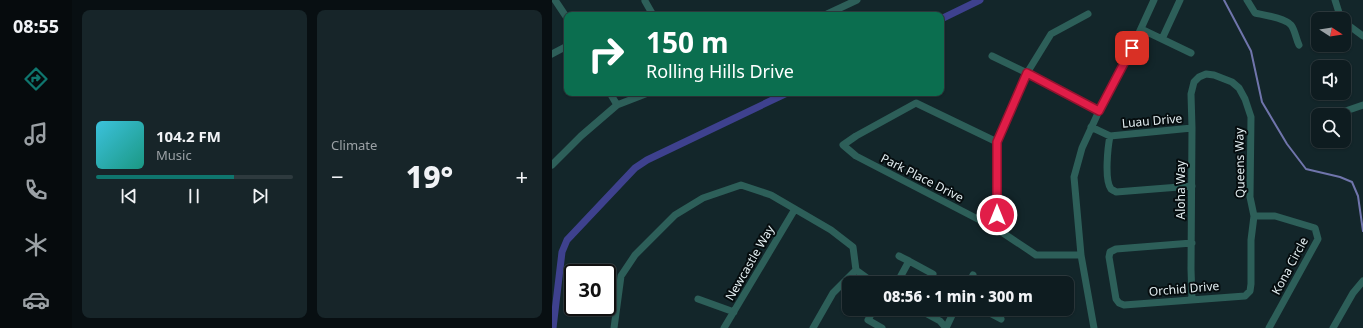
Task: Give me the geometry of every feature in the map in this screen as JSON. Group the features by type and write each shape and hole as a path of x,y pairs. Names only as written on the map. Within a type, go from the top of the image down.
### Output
{"street":[{"path":"555,0 564,14"},
{"path":"831,12 857,0"},
{"path":"1094,328 1081,255 1074,177 1082,148 1091,127 1141,29 1154,0"},
{"path":"1162,39 1180,0"},
{"path":"1246,0 1255,13 1277,18 1291,25 1298,46"},
{"path":"1335,0 1339,12"},
{"path":"645,1 652,12"},
{"path":"997,229 997,142 1027,73 1051,34 1088,14"},
{"path":"1351,27 1363,36"},
{"path":"1141,29 1191,53"},
{"path":"552,54 564,48"},
{"path":"992,56 1099,111"},
{"name":"Queens Way","path":"1194,82 1199,77 1206,74 1214,75 1232,82 1239,88 1245,99 1251,117 1250,197 1254,216 1250,240 1250,291"},
{"name":"Aloha Way","path":"1192,299 1191,94 1194,82"},
{"path":"612,96 617,105"},
{"path":"552,166 580,136 617,105 640,96"},
{"name":"Park Place Drive","path":"997,142 916,103 856,136 843,145 856,156 997,229 1036,255 1081,255"},
{"path":"1351,109 1363,105"},
{"name":"Luau Drive","path":"1091,127 1110,136 1192,128"},
{"path":"1110,136 1107,157 1108,184 1111,189 1116,192 1192,186"},
{"path":"614,328 621,276 635,255 675,215 703,198 740,185 771,195 831,230 853,247 856,270 864,276"},
{"name":"Newcastle Way","path":"724,328 795,208"},
{"name":"Kona Circle","path":"1254,216 1275,216 1315,228 1318,239 1269,328"},
{"name":"Orchid Drive","path":"1192,243 1116,249 1110,252 1109,257 1116,299 1119,303 1124,305 1244,296 1250,291"},
{"path":"899,256 933,274"},
{"path":"901,276 909,261"},
{"path":"813,328 833,293 856,270"},
{"path":"1332,328 1353,293 1363,281"},
{"path":"698,299 734,312"},
{"path":"870,316 868,320 882,328"},
{"path":"931,316 940,321 946,328 952,316"},
{"path":"994,316 1001,320"}],"waterway":[{"path":"944,18 980,0"},
{"path":"1224,0 1251,51 1262,102 1287,144 1306,169 1340,177 1352,182 1358,196 1363,231"},
{"path":"553,328 562,252 567,240 635,168 647,160 781,96"}],"route":[{"path":"997,215 997,142 1027,73 1099,111 1132,48"}]}
